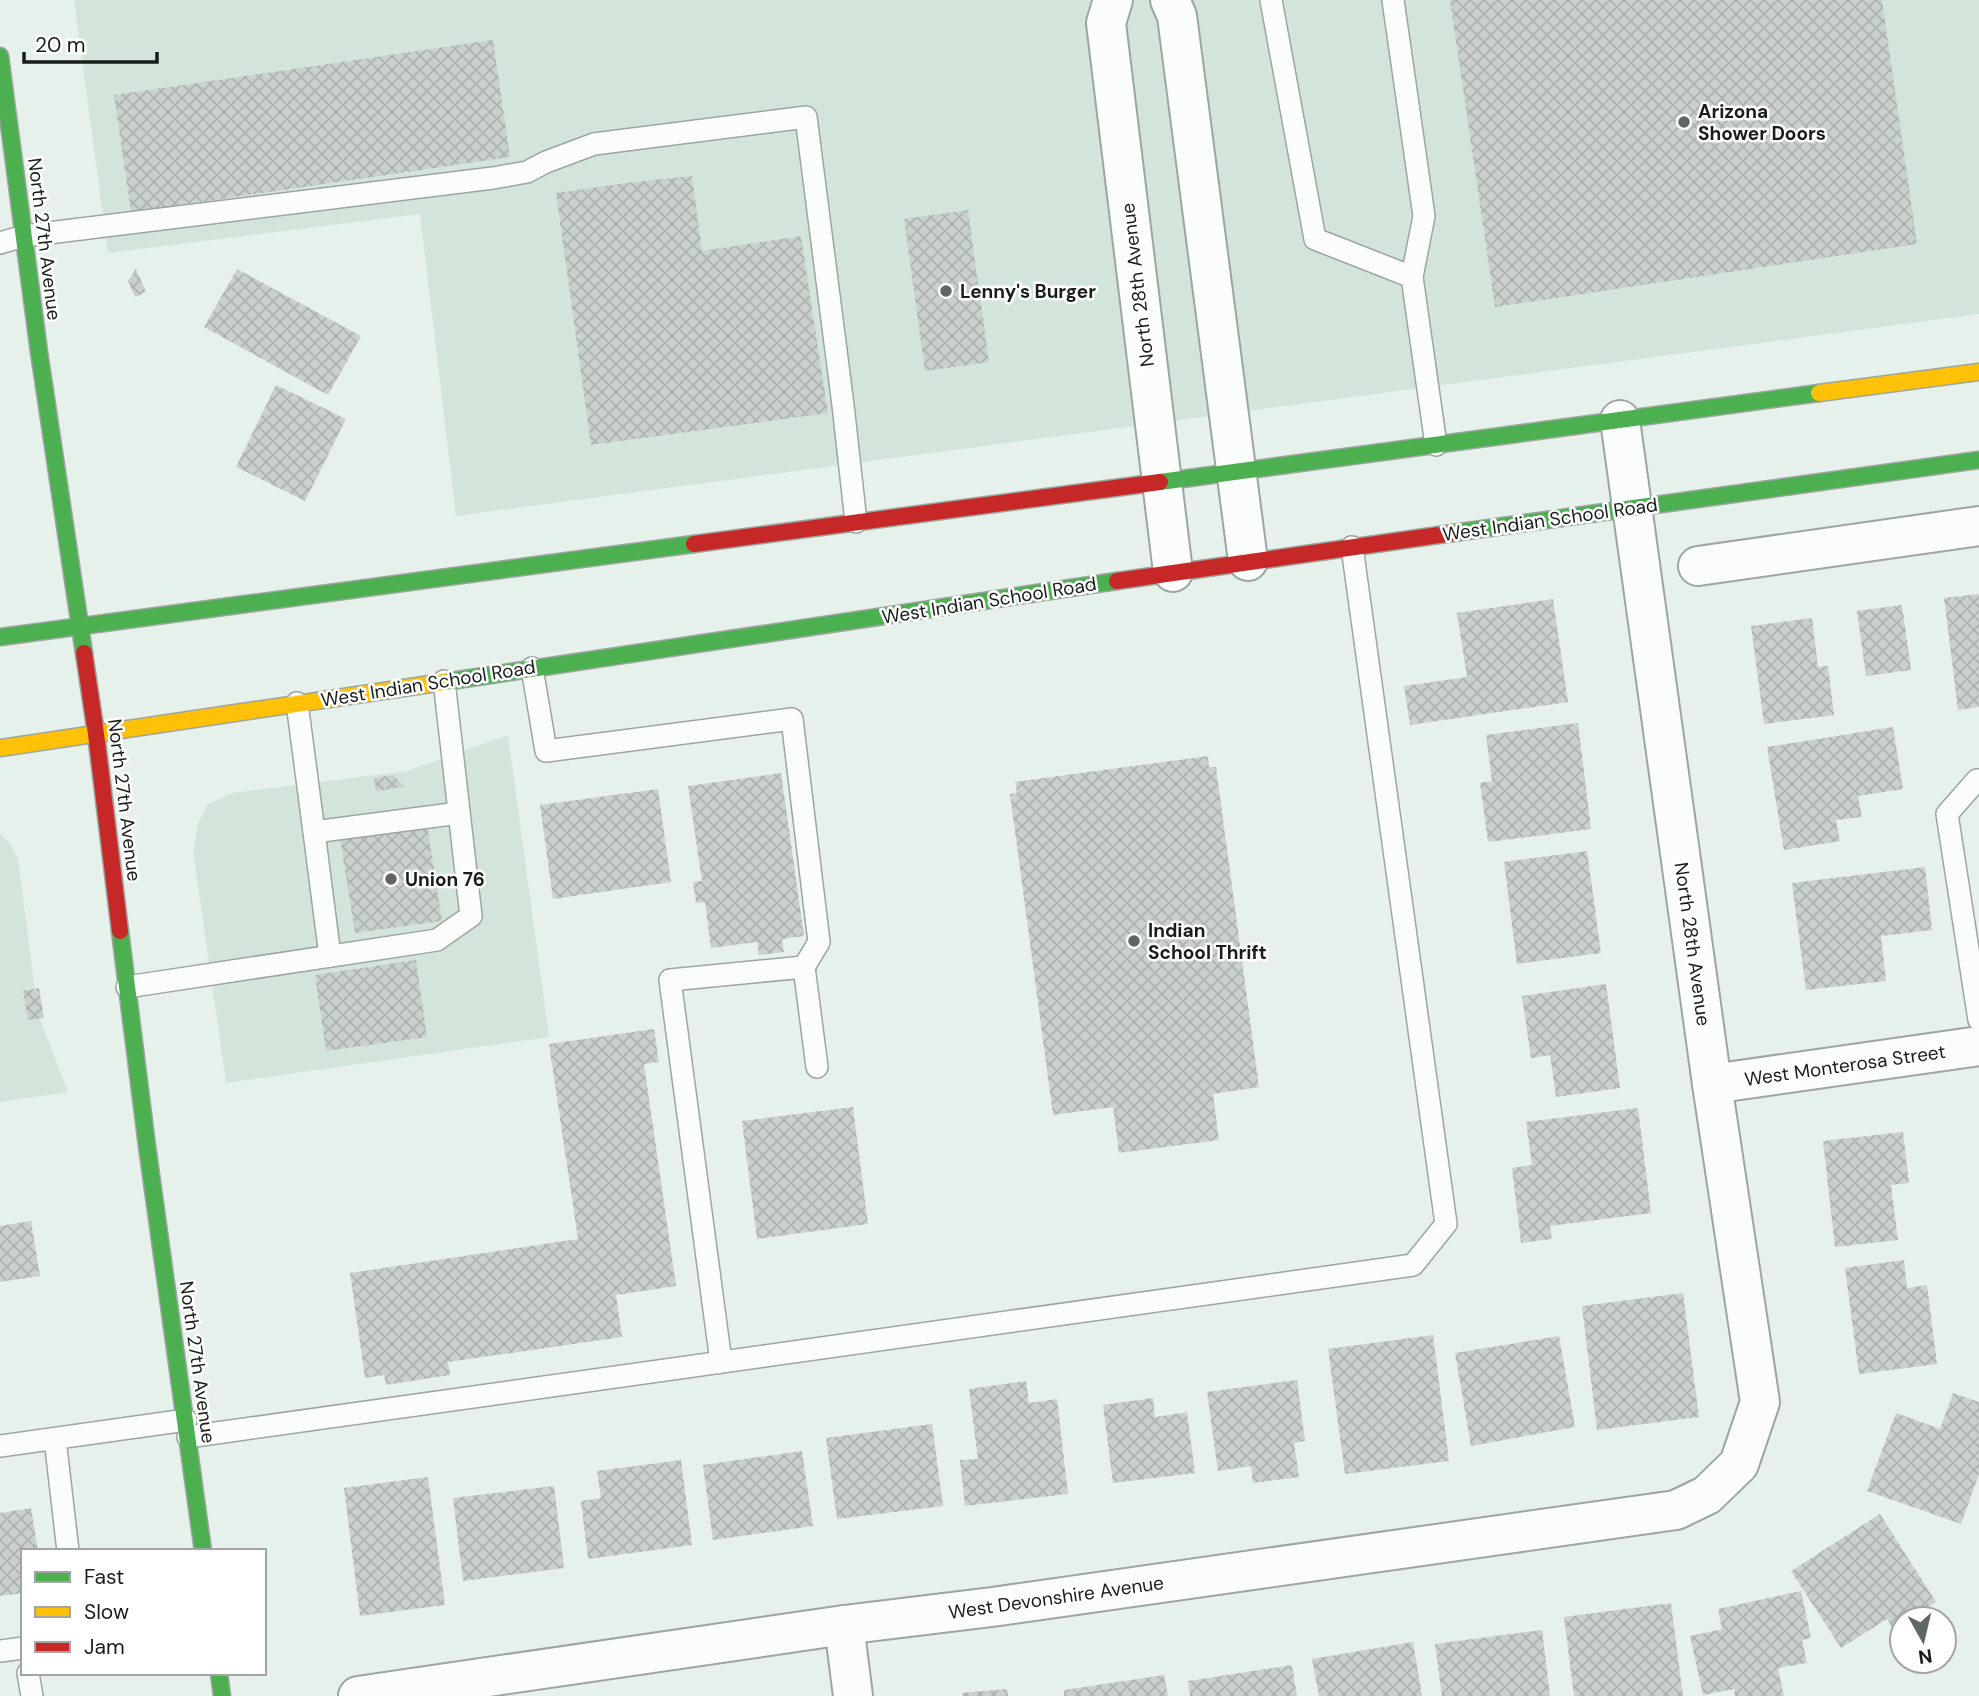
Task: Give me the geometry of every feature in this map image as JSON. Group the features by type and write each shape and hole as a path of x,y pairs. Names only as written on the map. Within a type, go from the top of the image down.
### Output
{"main road":[{"name":"North 27th Avenue","path":"0,56 5,132 24,236 96,734 169,1308 203,1549"},
{"path":"0,637 1979,372"},
{"name":"West Indian School Road","path":"0,748 1248,561 1979,460"},
{"path":"219,1675 222,1696"}],"street":[{"name":"North 28th Avenue","path":"1113,0 1105,23 1173,572"},
{"path":"1170,0 1177,16 1248,561"},
{"name":"North 28th Avenue","path":"1620,420 1712,1084 1760,1402 1739,1464"},
{"path":"1698,566 1979,526"},
{"name":"West Monterosa Street","path":"1712,1084 1979,1046"},
{"name":"West Devonshire Avenue","path":"358,1696 844,1625 992,1607 1676,1510 1707,1496 1739,1464"},
{"path":"844,1625 853,1696"}],"lane":[{"path":"1270,0 1315,239 1412,277"},
{"path":"1393,0 1424,216 1412,277 1436,444"},
{"path":"0,243 24,236 494,178 527,172 594,144 806,117 856,522"},
{"path":"0,1446 187,1429 721,1362 1413,1265 1446,1224 1352,547"},
{"path":"532,668 546,751 792,719 819,942 804,967 817,1067"},
{"path":"127,987 437,940 471,916 444,681"},
{"path":"297,703 330,956"},
{"path":"1979,780 1947,814 1979,1020"},
{"path":"314,832 459,813"},
{"path":"721,1362 670,980 804,967"},
{"path":"55,1439 68,1549"},
{"path":"0,1651 21,1648"},
{"path":"28,1675 32,1696"}],"shaded area":[{"path":"74,0 1979,0 1979,314 456,516 420,214 108,253"},
{"path":"508,735 549,1037 226,1083 193,850 198,824 207,805 232,793 407,771"},
{"path":"0,833 18,859 38,1014 68,1092 0,1102"}],"building":[{"name":"Arizona Shower Doors","path":"1450,0 1882,0 1917,244 1495,307"},
{"path":"493,40 510,157 131,212 114,95"},
{"path":"692,176 702,251 801,236 828,413 591,445 556,193"},
{"name":"Lenny's Burger","path":"968,210 989,362 925,371 904,219"},
{"path":"136,269 146,292 135,297 128,281"},
{"path":"237,269 361,336 328,395 204,327"},
{"path":"276,385 346,419 305,501 236,467"},
{"path":"1979,594 1979,707 1958,710 1944,598"},
{"path":"1553,599 1568,702 1410,725 1404,686 1467,677 1457,613"},
{"path":"1902,605 1911,670 1866,676 1857,611"},
{"path":"1812,618 1818,667 1828,666 1834,715 1764,724 1751,626"},
{"path":"1578,723 1591,829 1488,842 1480,783 1492,781 1486,735"},
{"path":"1893,727 1903,789 1858,796 1862,817 1836,820 1840,841 1784,850 1767,747"},
{"name":"Indian School Thrift","path":"1208,756 1209,767 1216,767 1259,1087 1213,1094 1219,1140 1119,1153 1113,1107 1053,1115 1010,794 1017,793 1015,782"},
{"path":"781,773 804,936 782,939 784,952 759,955 757,942 711,948 705,902 696,903 693,882 702,881 688,786"},
{"path":"394,775 404,787 376,791 374,778"},
{"path":"658,789 671,882 553,899 540,805"},
{"name":"Union 76","path":"427,825 442,921 355,933 340,838"},
{"path":"1587,851 1601,953 1517,964 1504,862"},
{"path":"1925,867 1932,930 1881,936 1886,981 1806,990 1792,883"},
{"path":"416,960 427,1037 326,1051 315,975"},
{"path":"1606,984 1620,1088 1556,1097 1550,1055 1531,1058 1522,996"},
{"path":"39,988 44,1018 28,1020 23,991"},
{"path":"654,1029 659,1062 644,1064 676,1286 616,1295 622,1337 448,1362 450,1375 386,1385 384,1375 365,1378 350,1273 578,1239 549,1044"},
{"path":"853,1107 868,1224 757,1239 742,1121"},
{"path":"1638,1108 1651,1213 1550,1226 1552,1239 1521,1243 1512,1168 1532,1165 1526,1122"},
{"path":"1903,1132 1909,1183 1891,1185 1898,1240 1835,1247 1823,1141"},
{"path":"31,1221 40,1276 0,1282 0,1226"},
{"path":"1904,1260 1907,1288 1927,1285 1937,1364 1859,1374 1845,1268"},
{"path":"1683,1293 1699,1417 1597,1430 1582,1306"},
{"path":"1433,1335 1449,1461 1345,1474 1328,1349"},
{"path":"1559,1336 1575,1427 1471,1446 1455,1353"},
{"path":"1297,1380 1305,1441 1294,1443 1299,1477 1253,1483 1251,1466 1218,1471 1207,1392"},
{"path":"1026,1381 1029,1403 1057,1399 1068,1494 965,1506 960,1460 978,1459 969,1389"},
{"path":"1953,1393 1979,1402 1979,1474 1961,1524 1867,1491 1896,1413 1940,1429"},
{"path":"1153,1398 1155,1417 1187,1412 1195,1473 1113,1483 1103,1405"},
{"path":"932,1424 943,1506 837,1519 826,1438"},
{"path":"802,1451 813,1526 713,1540 703,1465"},
{"path":"681,1460 692,1545 588,1559 581,1501 601,1498 597,1471"},
{"path":"428,1477 445,1605 360,1616 344,1488"},
{"path":"554,1486 564,1568 463,1581 453,1498"},
{"path":"31,1508 38,1549 21,1549 21,1593 0,1596 0,1513"},
{"path":"1880,1514 1936,1602 1931,1605 1888,1605 1888,1621 1841,1648 1791,1571"},
{"path":"1801,1591 1811,1638 1802,1640 1807,1663 1778,1668 1784,1696 1735,1696 1734,1689 1703,1695 1690,1636 1722,1629 1718,1609"},
{"path":"1671,1603 1683,1696 1574,1696 1564,1617"},
{"path":"1542,1630 1550,1696 1442,1696 1435,1644"},
{"path":"1413,1642 1422,1696 1319,1696 1312,1659"},
{"path":"1292,1665 1297,1696 1190,1696 1188,1681"},
{"path":"1164,1675 1168,1696 1064,1696 1064,1690"},
{"path":"1007,1689 1008,1696 963,1696 962,1693"}],"traffic: fast":[{"path":"0,56 39,352 84,653"},
{"path":"1160,482 1819,393"},
{"path":"1453,533 1979,460"},
{"path":"0,637 694,544"},
{"path":"444,682 1117,581"},
{"path":"120,931 203,1549"},
{"path":"219,1675 222,1696"}],"traffic: slow":[{"path":"1819,393 1979,372"},
{"path":"0,748 444,682"}],"traffic: jam":[{"path":"694,544 1160,482"},
{"path":"1117,581 1453,533"},
{"path":"84,653 120,931"}],"place":[{"name":"Arizona Shower Doors","path":"1684,122"},
{"name":"Lenny's Burger","path":"946,291"},
{"name":"Union 76","path":"391,879"},
{"name":"Indian School Thrift","path":"1134,941"}]}
